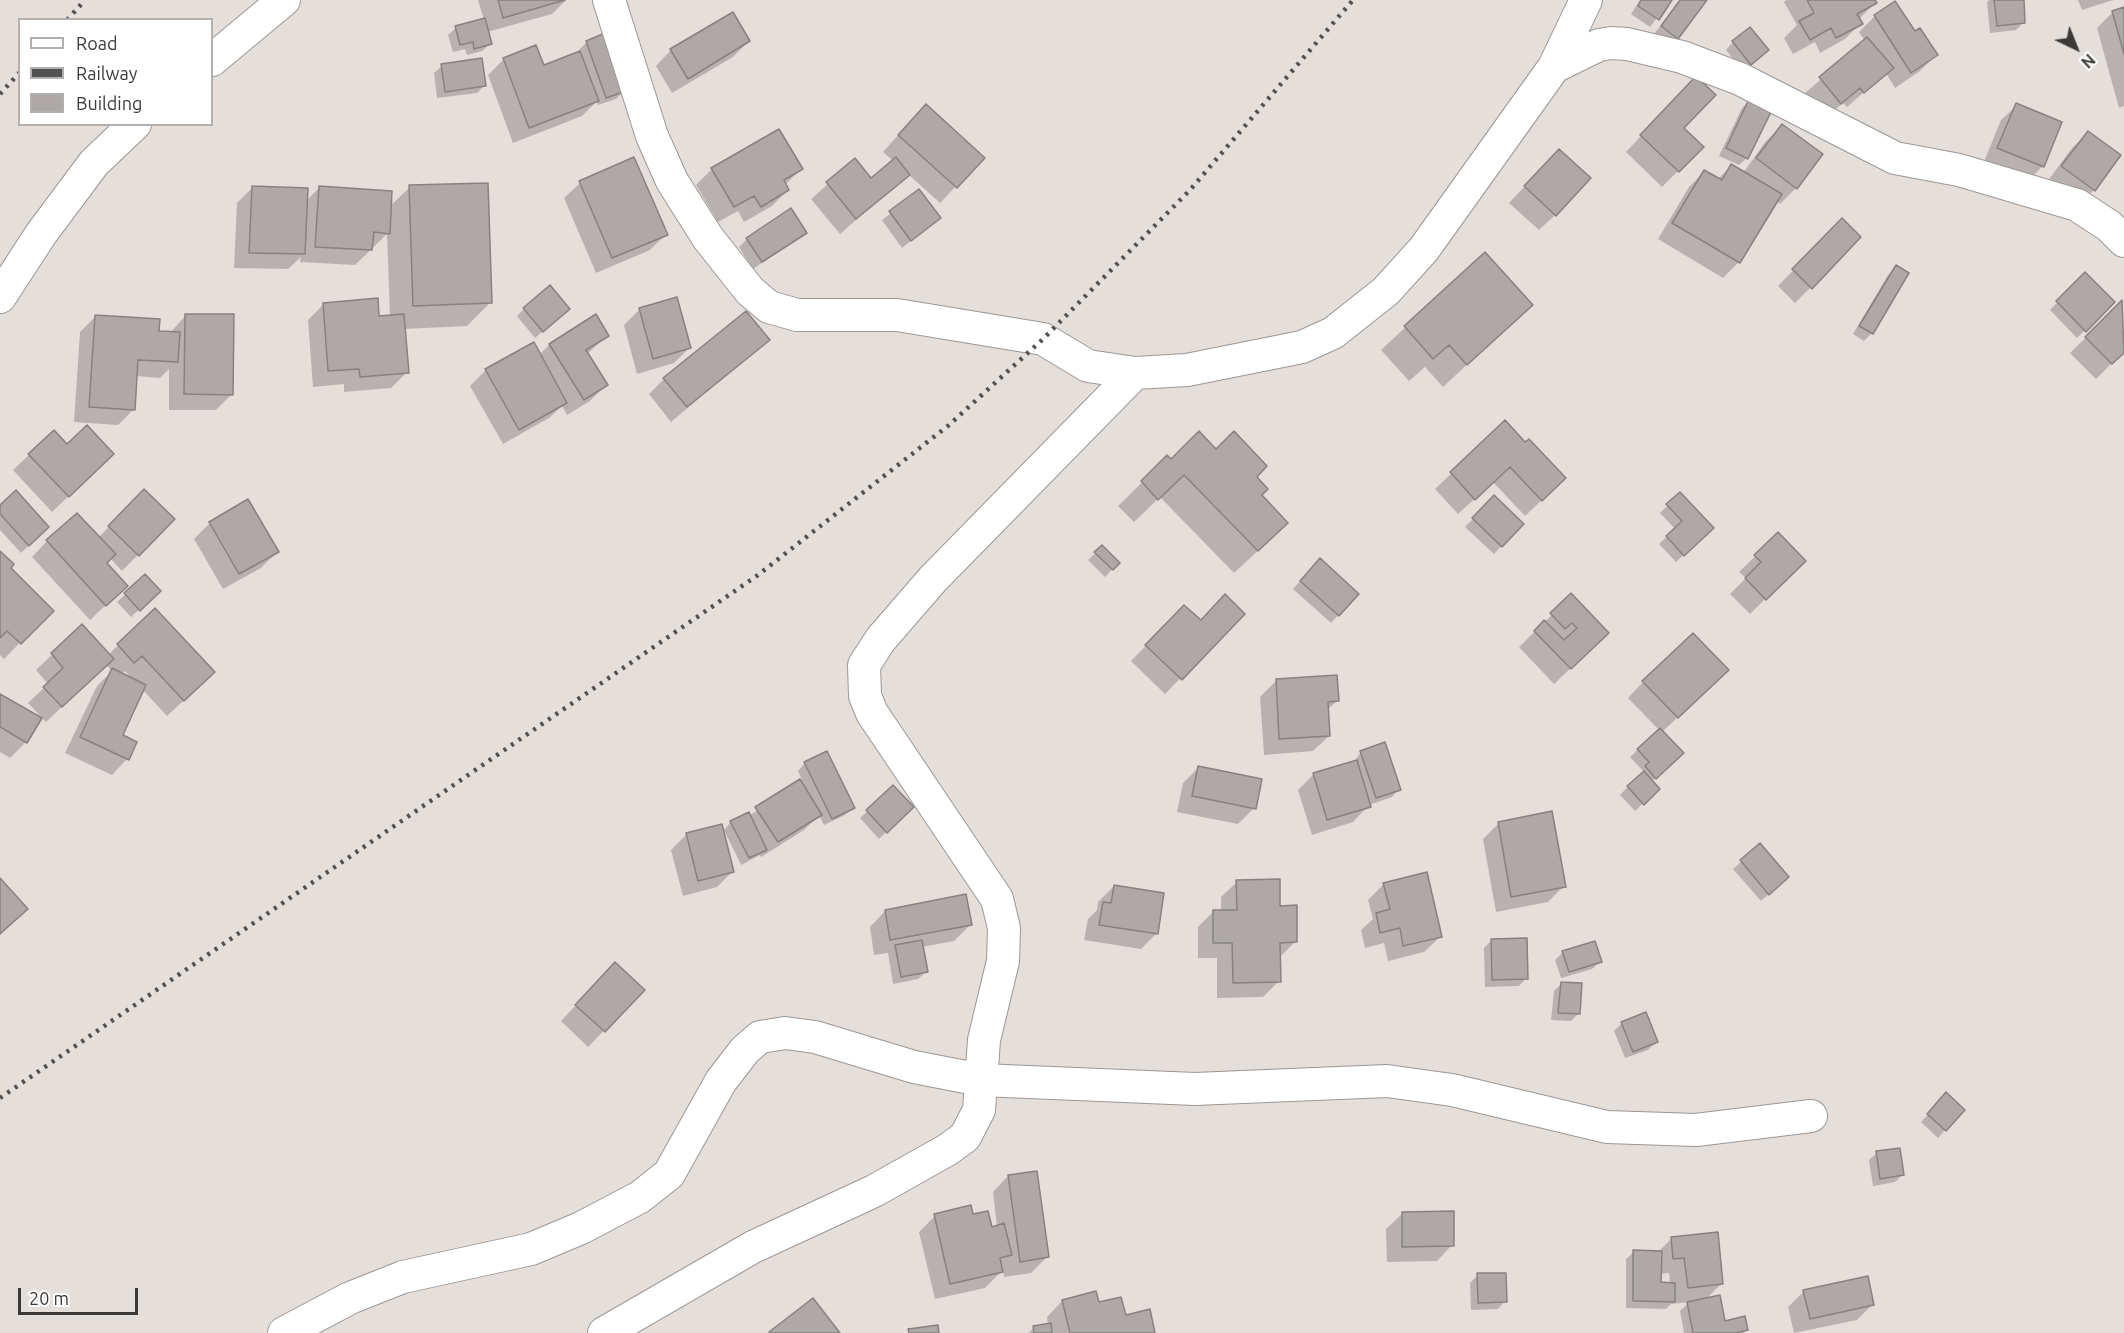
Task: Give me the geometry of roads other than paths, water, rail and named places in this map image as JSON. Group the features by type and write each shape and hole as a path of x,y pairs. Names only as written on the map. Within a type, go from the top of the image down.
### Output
{"street":[{"path":"213,59 284,0"},
{"path":"609,0 652,136 672,181 708,238 750,291 769,307 797,315 897,315 1043,339 1088,366 1136,373 1187,370 1302,346 1333,333 1386,291 1424,249 1554,67 1586,0"},
{"path":"1554,67 1599,45 1611,43 1627,44 1682,57 1740,79 1895,158 1959,170 2077,205 2109,226 2124,241"},
{"path":"0,297 41,234 94,163 133,126"},
{"path":"604,1333 753,1247 874,1191 947,1150 965,1137 979,1110 984,1040 1004,961 1004,928 997,899 872,713 865,696 864,665 881,639 933,579 1136,373"},
{"path":"284,1333 350,1298 403,1277 531,1249 581,1228 640,1197 669,1174 721,1081 745,1050 760,1036 785,1033 815,1037 914,1067 981,1080 1195,1089 1387,1081 1452,1090 1607,1127 1696,1130 1811,1116"}],"railway":[{"path":"69,18 85,0"},
{"path":"0,1098 758,575 949,425 1043,339 1190,190 1353,0"},
{"path":"0,94 18,74"}]}
